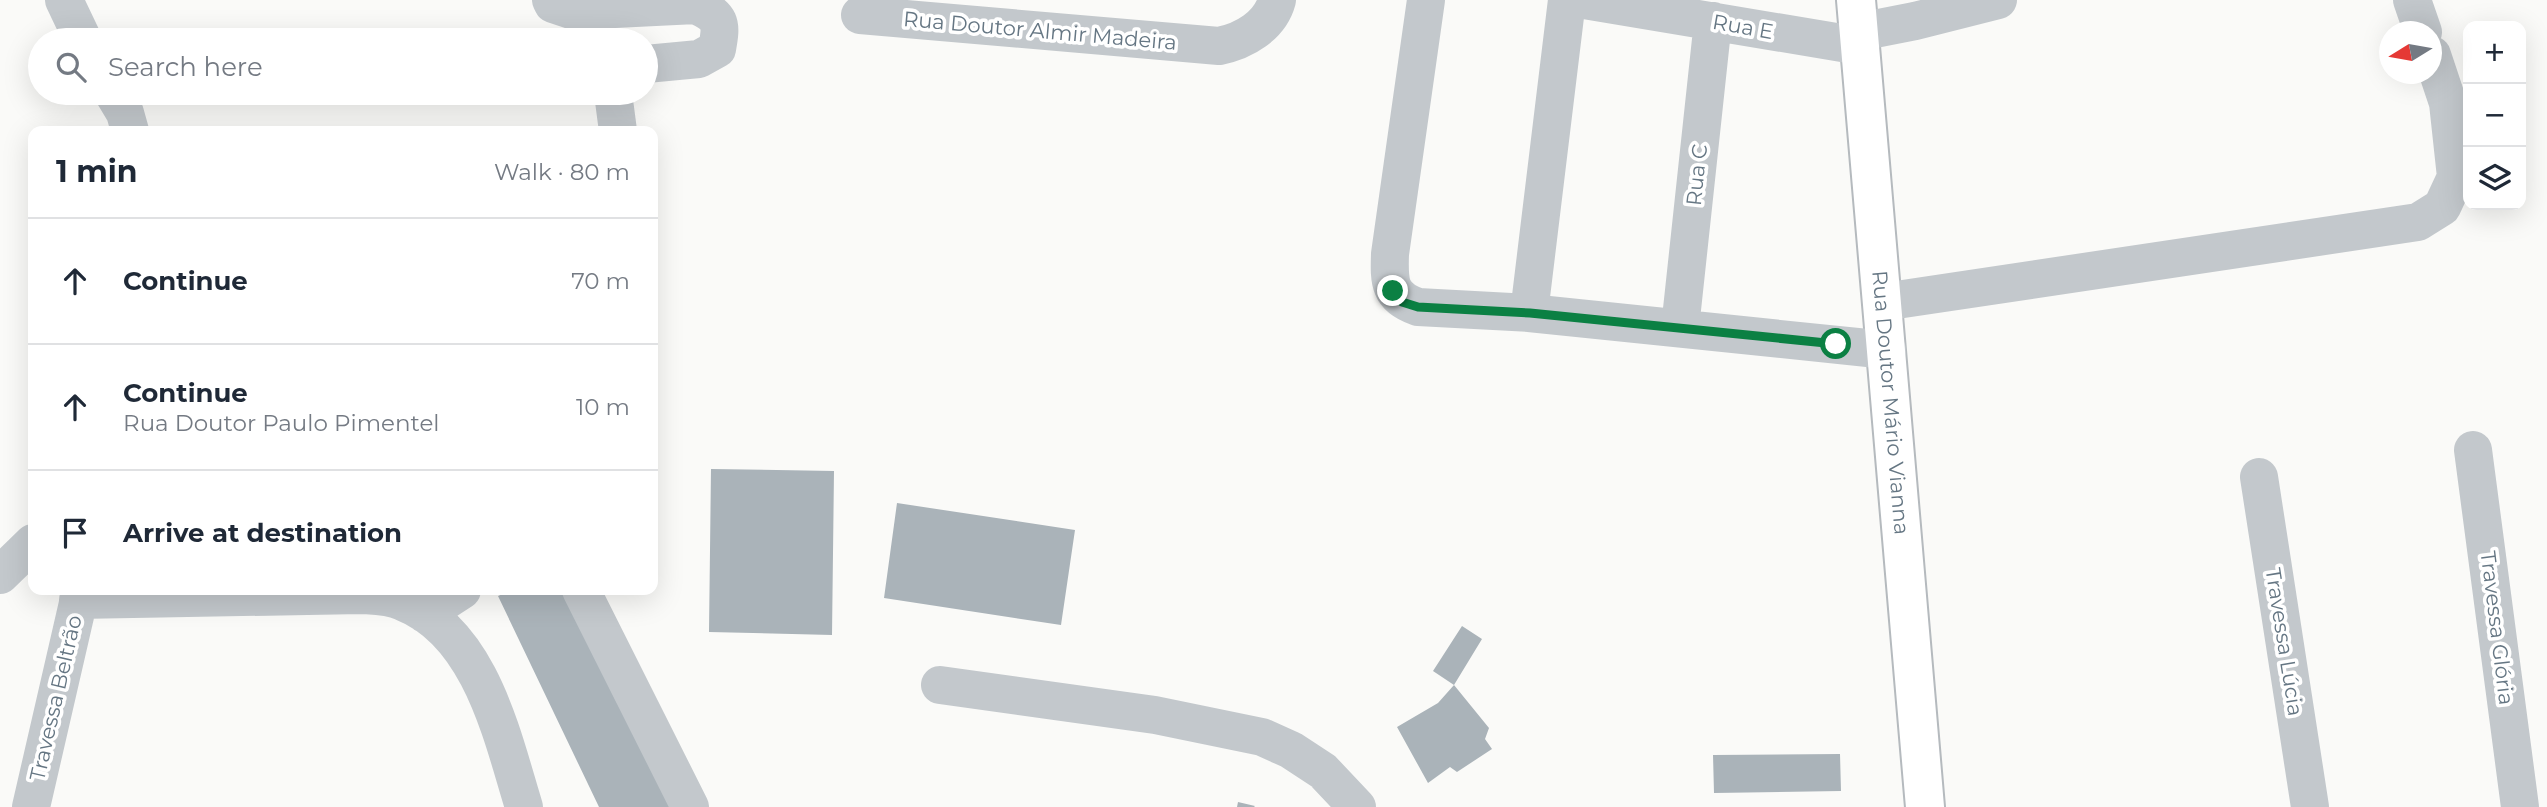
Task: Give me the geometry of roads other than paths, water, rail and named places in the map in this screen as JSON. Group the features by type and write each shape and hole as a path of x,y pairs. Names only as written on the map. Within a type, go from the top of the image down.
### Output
{"main road":[{"name":"Rua Doutor Mário Vianna","path":"1858,26 1925,807"}],"street":[{"path":"64,0 77,28"},
{"name":"Rua Doutor Almir Madeira","path":"860,15 1219,46 1238,42 1258,28 1274,11 1277,0"},
{"path":"1426,0 1394,225 1390,273 1393,291 1402,302 1418,307 1530,313 1887,350"},
{"path":"1530,313 1567,0"},
{"name":"Rua E","path":"1584,0 1713,21 1858,26"},
{"path":"1858,26 1915,22 1998,0"},
{"path":"2412,0 2419,21"},
{"path":"548,1 574,11 696,5 714,14 721,27 717,49 699,59 658,63"},
{"name":"Rua C","path":"1681,328 1713,21"},
{"path":"1883,302 2418,222 2442,206 2456,177 2448,103 2441,84"},
{"path":"120,105 129,126"},
{"path":"615,105 617,126"},
{"name":"Travessa Glória","path":"2473,450 2520,807"},
{"name":"Travessa Lúcia","path":"2259,477 2310,807"},
{"path":"0,575 28,548"},
{"path":"80,595 361,595 403,602 425,614 455,640 468,659 495,715 524,807"},
{"name":"Travessa Beltrão","path":"31,807 80,595"},
{"path":"425,614 454,595"},
{"path":"584,595 690,807"},
{"path":"940,685 1155,715 1262,737 1291,750 1324,771 1357,807"}]}
